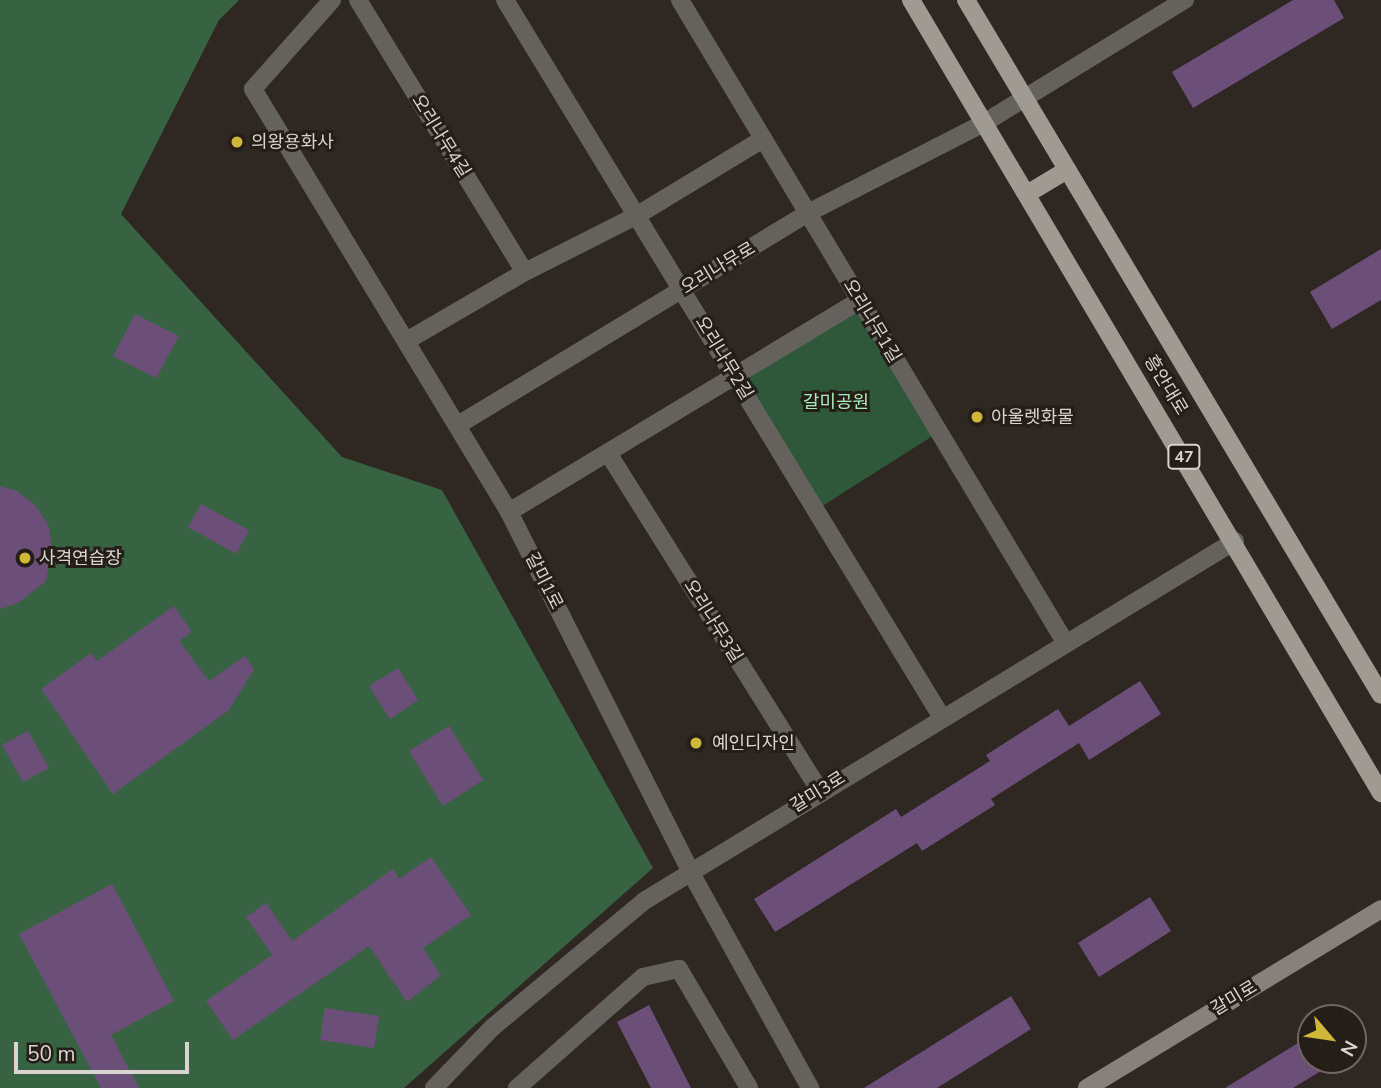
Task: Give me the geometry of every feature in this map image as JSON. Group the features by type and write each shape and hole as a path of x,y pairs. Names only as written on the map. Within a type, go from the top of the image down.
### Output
{"main road":[{"name":"흥안대로","path":"911,0 1235,541 1381,793"},
{"name":"흥안대로","path":"966,0 1381,695"},
{"path":"1027,194 1067,170"}],"street":[{"name":"갈미1로","path":"332,0 253,89 408,340 509,512 691,873 810,1088"},
{"name":"오리나무4길","path":"358,0 525,272"},
{"name":"오리나무2길","path":"505,0 941,716"},
{"name":"오리나무1길","path":"680,0 1065,642"},
{"name":"오리나무로","path":"458,425 806,214 984,123 1185,0"},
{"path":"408,340 525,272 636,216 763,139"},
{"path":"509,512 733,373 860,300"},
{"name":"오리나무3길","path":"608,453 819,790"},
{"name":"갈미3로","path":"434,1088 493,1027 644,901 819,790 1235,541"},
{"name":"갈미로","path":"1087,1088 1381,909"},
{"path":"517,1088 643,977 680,969 749,1088"}],"green space":[{"path":"0,0 239,0 219,20 121,214 342,457 442,490 653,868 404,1088 0,1088"},
{"name":"갈미공원","path":"860,300 939,432 816,510 733,373"}],"building":[{"path":"1293,0 1334,0 1344,18 1193,108 1172,72"},
{"path":"1381,249 1381,300 1332,329 1310,292"},
{"path":"135,314 179,336 156,378 113,356"},
{"name":"사격연습장","path":"0,486 17,491 35,505 48,524 52,546 46,581 18,603 0,609"},
{"path":"201,504 249,530 236,554 188,527"},
{"path":"174,606 192,632 179,641 209,681 245,656 254,669 229,710 113,794 41,689 91,653 97,661"},
{"path":"398,668 418,700 390,719 369,686"},
{"path":"1140,681 1161,714 1089,760 1079,743 991,799 995,805 922,851 917,843 775,932 754,899 896,809 901,817 990,761 986,755 1058,709 1069,726"},
{"path":"449,726 483,780 443,806 409,751"},
{"path":"28,731 49,768 23,782 2,745"},
{"path":"431,857 471,915 423,948 441,975 407,1002 369,946 233,1040 206,1001 272,955 246,917 266,903 292,941 393,869 399,879"},
{"path":"112,884 174,1001 111,1035 139,1088 101,1088 19,934"},
{"path":"1150,897 1171,931 1099,977 1078,943"},
{"path":"1011,996 1031,1029 937,1088 864,1088"},
{"path":"649,1005 691,1088 651,1088 617,1022"},
{"path":"325,1008 379,1016 374,1048 320,1040"},
{"path":"1297,1044 1297,1074 1316,1074 1293,1088 1225,1088"}],"place":[{"name":"의왕용화사","path":"237,142"},
{"name":"아울렛화물","path":"977,417"},
{"name":"사격연습장","path":"25,558"},
{"name":"예인디자인","path":"696,743"}]}
